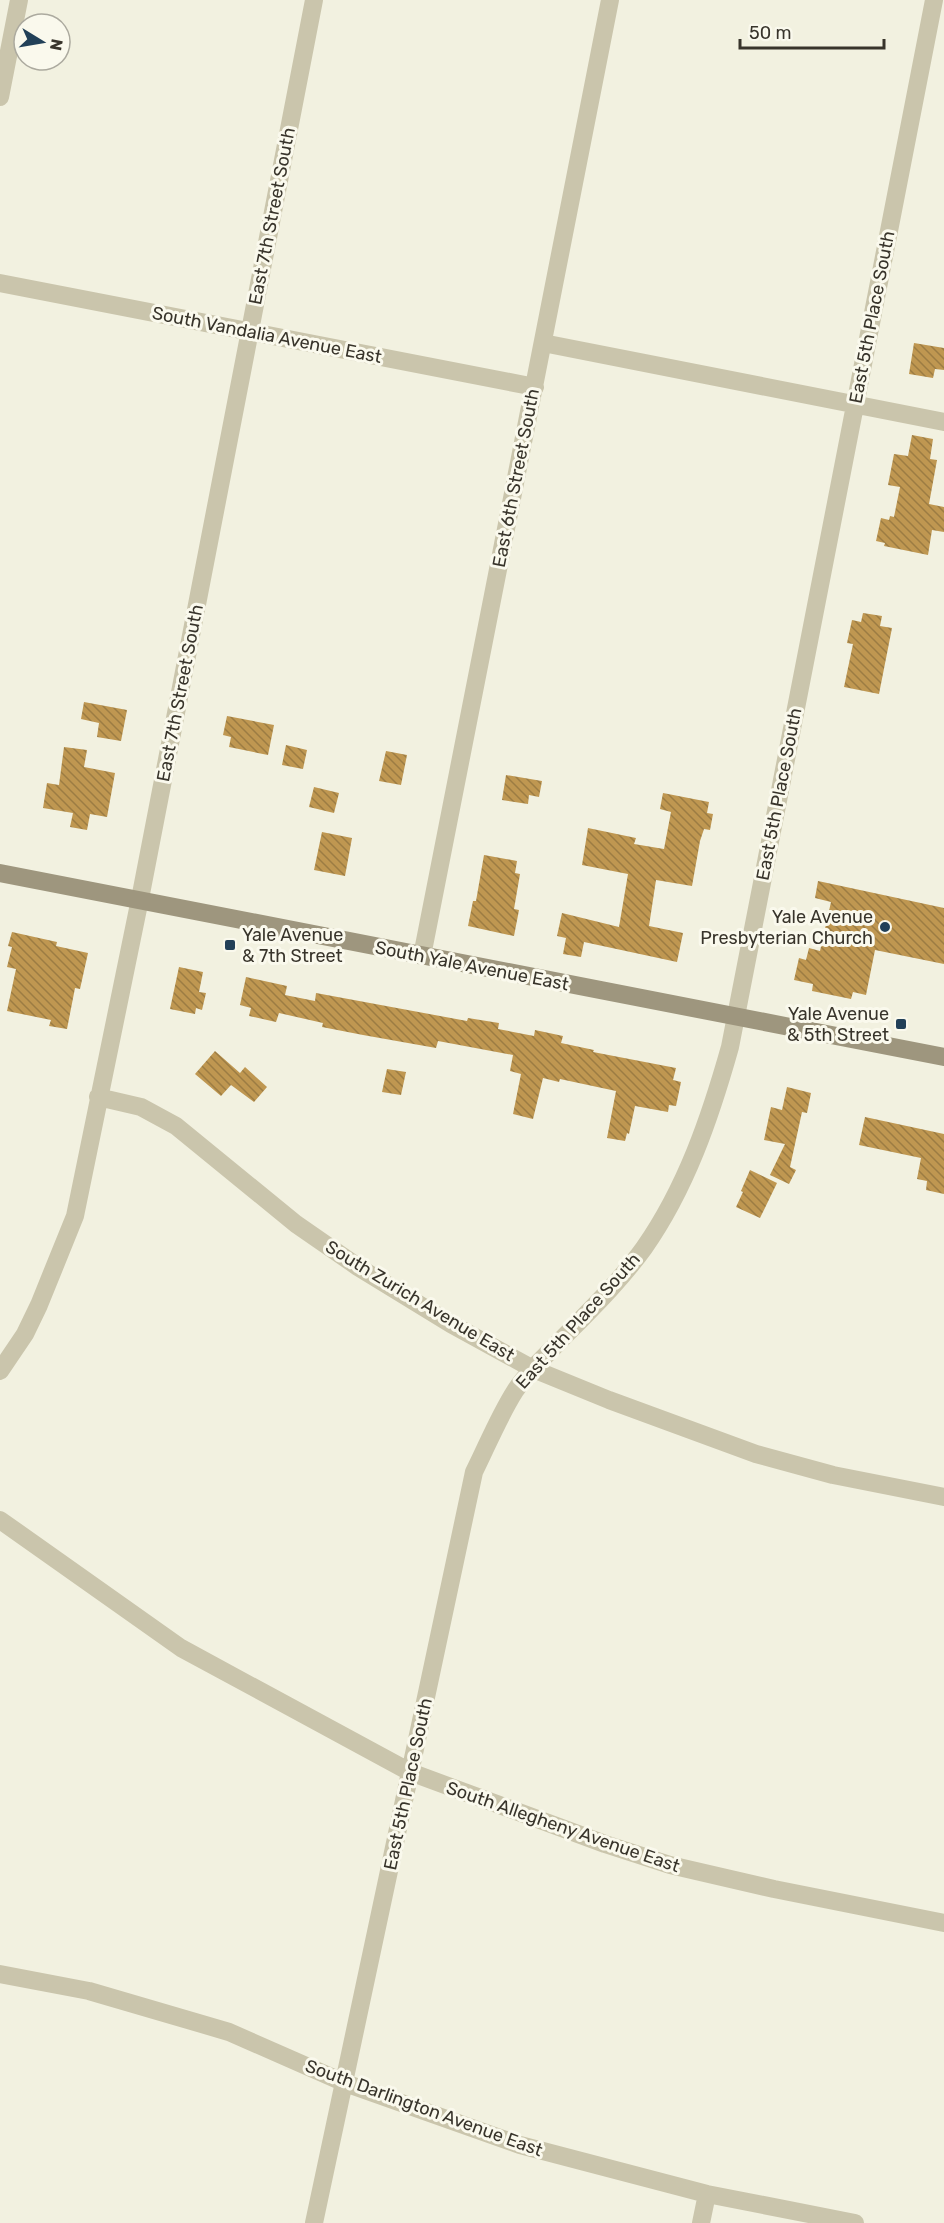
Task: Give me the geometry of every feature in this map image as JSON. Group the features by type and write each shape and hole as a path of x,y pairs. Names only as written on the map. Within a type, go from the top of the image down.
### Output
{"main road":[{"name":"South Yale Avenue East","path":"0,873 944,1057"}],"street":[{"path":"0,97 19,0"},
{"name":"East 7th Street South","path":"0,1371 25,1334 75,1216 140,899 314,0"},
{"name":"East 6th Street South","path":"422,956 610,0"},
{"name":"East 5th Place South","path":"314,2223 474,1472 515,1390 613,1287 644,1248 677,1192 713,1106 730,1047 934,0"},
{"name":"South Vandalia Avenue East","path":"0,283 535,387"},
{"path":"543,343 944,422"},
{"name":"South Zurich Avenue East","path":"98,1097 141,1107 176,1126 296,1224 358,1267 451,1324 533,1369 609,1401 756,1454 833,1475 944,1497"},
{"name":"South Allegheny Avenue East","path":"0,1520 181,1648 410,1772 572,1832 670,1865 774,1889 944,1923"},
{"name":"South Darlington Avenue East","path":"0,1974 89,1991 229,2032 345,2083 520,2145 707,2194 855,2223"},
{"path":"701,2223 707,2194"}],"building":[{"path":"914,343 944,348 944,370 935,369 933,378 909,374"},
{"path":"912,435 933,439 930,459 937,460 929,504 944,507 944,532 932,530 928,555 884,546 885,543 876,541 881,518 889,520 890,516 894,517 900,487 888,485 894,454 908,456"},
{"path":"863,613 882,616 880,626 892,628 879,694 844,687 853,644 847,643 852,620 861,622"},
{"path":"84,702 127,710 121,741 97,737 99,723 81,719"},
{"path":"227,716 274,725 268,755 229,747 231,737 223,735"},
{"path":"286,745 307,750 303,769 282,765"},
{"path":"64,747 87,750 84,767 115,773 107,817 90,814 87,830 70,827 73,813 43,808 47,783 59,785"},
{"path":"386,751 407,755 401,785 379,781"},
{"path":"506,775 542,781 539,797 529,795 528,804 502,800"},
{"path":"314,787 339,793 334,813 309,807"},
{"path":"663,793 709,802 707,813 713,814 710,830 704,829 700,841 692,886 656,880 649,926 683,933 677,962 584,942 581,957 563,954 566,938 557,936 562,913 619,927 628,874 582,865 588,828 636,838 634,844 664,849 671,812 660,809"},
{"path":"322,832 352,838 345,876 314,870"},
{"path":"484,855 517,861 515,873 520,874 514,909 519,910 514,936 468,926 473,901 476,901"},
{"name":"Yale Avenue Presbyterian Church","path":"818,881 944,908 944,964 875,950 866,995 853,992 851,999 812,991 813,984 794,980 799,958 806,960 809,948 820,951 831,902 815,898"},
{"path":"12,932 57,942 56,946 88,953 80,989 75,988 67,1029 49,1026 51,1020 7,1011 16,969 7,967 12,947 8,946"},
{"path":"179,967 203,972 199,992 206,993 202,1010 196,1008 195,1014 170,1009"},
{"path":"246,977 287,986 285,995 315,1001 316,993 467,1021 468,1018 499,1023 498,1029 534,1036 535,1030 563,1036 561,1043 594,1050 593,1052 676,1068 673,1080 681,1082 676,1106 669,1105 668,1112 635,1106 629,1134 627,1133 625,1141 607,1138 616,1091 560,1079 559,1082 543,1078 533,1119 513,1114 521,1074 510,1071 513,1055 438,1041 436,1048 363,1035 322,1027 323,1023 279,1013 276,1022 249,1016 251,1008 240,1005"},
{"path":"215,1051 240,1073 245,1067 267,1087 254,1102 231,1085 221,1096 195,1074"},
{"path":"387,1069 406,1072 401,1095 382,1092"},
{"path":"787,1087 811,1093 807,1113 802,1112 790,1167 796,1170 789,1184 770,1175 785,1144 764,1140 771,1107 782,1110"},
{"path":"865,1117 944,1134 944,1194 926,1190 927,1181 917,1179 921,1158 859,1145"},
{"path":"750,1170 777,1183 760,1218 736,1207"}],"place":[{"name":"Yale Avenue Presbyterian Church","path":"885,927"},
{"name":"Yale Avenue & 7th Street","path":"230,945"},
{"name":"Yale Avenue & 5th Street","path":"901,1024"}]}
